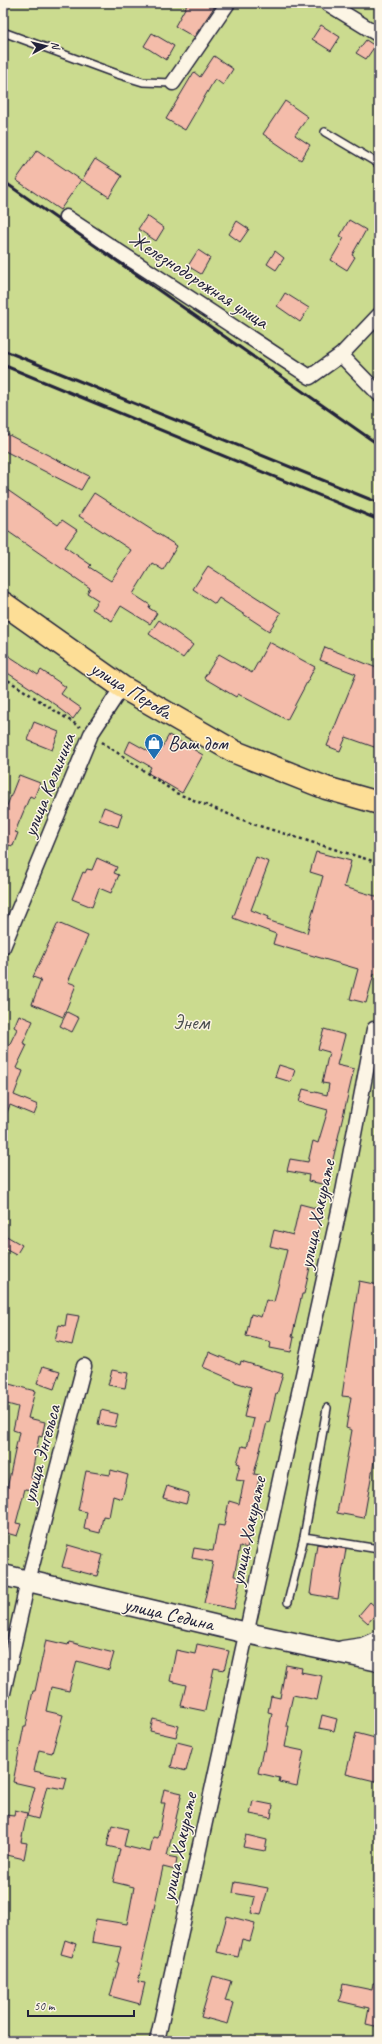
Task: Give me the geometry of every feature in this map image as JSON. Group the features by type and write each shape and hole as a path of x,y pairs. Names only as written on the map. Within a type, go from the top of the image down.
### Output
{"highway":[{"name":"улица Перова","path":"3,603 122,687 235,752 326,788 379,804"}],"street":[{"path":"173,83 228,3"},
{"path":"327,3 379,35"},
{"name":"Железнодорожная улица","path":"66,217 310,376 341,355"},
{"path":"379,315 341,355 379,394"},
{"name":"улица Калинина","path":"3,947 91,734 122,687"},
{"name":"улица Хакурате","path":"157,2041 343,1192 374,1029"},
{"name":"улица Энгельса","path":"3,1693 28,1581 84,1366"},
{"name":"улица Седина","path":"3,1575 247,1633 379,1661"},
{"name":"улица Седина","path":"336,1652 364,1648 379,1641"}],"lane":[{"path":"3,32 143,82 173,83"},
{"path":"325,132 379,164"},
{"path":"288,1602 304,1537 327,1408"},
{"path":"304,1537 379,1549"}],"path":[{"path":"3,677 91,734 176,793 253,824 379,863"}],"green space":[{"name":"Энем","path":"3,3 379,3 379,2041 3,2041"}],"building":[{"path":"188,3 217,3 194,37 175,26"},
{"path":"321,25 340,37 331,51 312,39"},
{"path":"152,33 174,46 166,60 144,46"},
{"path":"366,40 375,46 366,59 356,53"},
{"path":"214,56 233,69 223,85 215,79 185,130 166,119 194,72 200,77"},
{"path":"285,101 308,117 295,135 310,145 301,160 263,134"},
{"path":"37,150 81,180 60,210 16,180"},
{"path":"95,159 122,176 109,197 82,180"},
{"path":"147,216 164,228 156,241 138,229"},
{"path":"349,220 366,230 352,255 355,257 347,270 331,260 344,238 340,236"},
{"path":"237,221 249,229 240,242 229,234"},
{"path":"198,250 210,258 201,274 188,266"},
{"path":"275,251 284,258 276,270 267,264"},
{"path":"285,293 309,308 300,322 277,306"},
{"path":"3,432 89,476 81,490 3,450"},
{"path":"3,487 58,525 62,520 77,530 65,547 91,565 89,567 111,581 131,550 79,516 94,493 177,546 163,570 152,563 133,594 150,605 149,608 157,613 150,624 121,606 112,621 92,609 98,600 87,593 90,588 3,528"},
{"path":"208,566 281,613 269,631 219,598 215,604 193,589"},
{"path":"159,620 193,645 183,658 149,634"},
{"path":"269,642 315,667 287,720 238,694 236,697 204,678 219,654 252,673"},
{"path":"325,647 379,669 379,741 377,748 346,737 340,751 327,746 356,674 320,660"},
{"path":"3,652 38,675 41,670 66,687 61,694 81,708 73,719 57,707 58,706 3,670"},
{"path":"34,722 59,732 52,750 27,740"},
{"path":"169,735 203,755 182,793 148,773 151,767 125,752 130,741 157,756"},
{"path":"19,775 40,783 34,798 30,796 15,832 18,833 13,846 9,845 3,860 3,816"},
{"path":"104,807 122,814 118,827 99,820"},
{"path":"316,852 351,861 344,887 379,897 379,968 377,975 374,974 366,1003 350,999 358,969 273,944 276,934 233,918 256,857 269,862 251,910 268,917 267,920 307,933 323,876 310,872"},
{"path":"97,858 117,867 114,873 119,875 111,893 99,888 92,907 72,899 83,872 85,873 87,869 92,870"},
{"path":"58,923 88,936 68,982 76,985 63,1017 32,1004 41,980 33,977"},
{"path":"67,1012 79,1018 72,1032 60,1026"},
{"path":"19,1015 33,1021 23,1043 27,1045 16,1068 23,1071 14,1095 38,1105 34,1115 10,1105 4,1120 3,1058 17,1029 14,1027"},
{"path":"324,1029 345,1035 337,1065 354,1069 327,1185 308,1181 309,1175 287,1171 290,1159 308,1162 313,1141 318,1143 328,1110 299,1102 303,1089 327,1095 329,1084 322,1083 329,1052 318,1049"},
{"path":"279,1065 295,1070 291,1082 275,1077"},
{"path":"300,1204 323,1210 304,1294 302,1294 292,1337 294,1337 291,1352 270,1348 271,1342 246,1336 251,1314 261,1317 266,1300 274,1302 287,1250 270,1246 274,1230 293,1235"},
{"path":"3,1234 22,1245 16,1255 3,1248"},
{"path":"359,1281 379,1285 379,1433 364,1518 337,1513 352,1430 346,1428 351,1397 342,1396"},
{"path":"67,1314 79,1316 72,1345 55,1341 59,1325 65,1326"},
{"path":"209,1352 240,1365 241,1361 283,1374 276,1394 269,1423 267,1422 254,1474 260,1475 255,1495 258,1495 247,1548 240,1546 234,1576 241,1577 234,1609 204,1603 213,1562 192,1558 194,1548 213,1551 218,1525 224,1526 229,1501 239,1504 244,1481 236,1480 240,1464 237,1463 242,1446 247,1447 254,1419 244,1417 251,1387 235,1382 203,1367"},
{"path":"43,1366 60,1371 54,1389 37,1383"},
{"path":"112,1370 128,1373 125,1388 108,1385"},
{"path":"9,1384 35,1391 28,1418 45,1422 42,1437 39,1436 31,1478 36,1479 33,1490 25,1489 16,1523 21,1524 17,1536 3,1532 3,1508 19,1432 13,1430 18,1407 4,1403"},
{"path":"101,1410 118,1414 115,1427 98,1424"},
{"path":"111,1470 128,1475 122,1499 113,1496 109,1517 103,1516 100,1533 84,1529 87,1512 78,1510 86,1471 110,1475"},
{"path":"167,1486 189,1493 186,1504 163,1498"},
{"path":"317,1544 346,1549 338,1599 310,1594"},
{"path":"68,1545 103,1555 97,1576 62,1567"},
{"path":"370,1602 379,1610 368,1623 359,1615"},
{"path":"46,1640 68,1645 69,1642 114,1653 109,1670 77,1661 69,1691 51,1687 46,1711 63,1715 52,1753 39,1750 34,1771 67,1778 64,1789 47,1786 38,1819 27,1816 35,1787 13,1782 24,1726 26,1726 33,1691 35,1691"},
{"path":"197,1644 229,1651 224,1670 214,1668 205,1711 181,1706 186,1685 170,1681 176,1650 195,1654"},
{"path":"286,1665 302,1668 301,1672 322,1676 317,1700 293,1695 286,1726 289,1726 285,1747 304,1751 297,1786 279,1782 280,1778 258,1773 263,1750 265,1751 272,1713 268,1712 271,1696 280,1698"},
{"path":"322,1715 337,1719 334,1731 319,1728"},
{"path":"153,1719 179,1726 176,1737 150,1731"},
{"path":"356,1733 379,1739 379,1782 346,1774"},
{"path":"177,1742 193,1746 186,1771 171,1767"},
{"path":"164,1789 182,1793 167,1856 177,1858 175,1870 163,1867 138,1982 145,1983 140,2004 110,1996 119,1963 117,1962 121,1947 92,1942 96,1919 127,1924 134,1887 113,1882 120,1849 107,1846 112,1825 128,1829 124,1846 150,1852 153,1837 158,1838 165,1803 161,1803"},
{"path":"253,1801 273,1805 271,1818 250,1814"},
{"path":"15,1810 27,1813 21,1842 27,1843 24,1859 3,1854 3,1827 5,1815 14,1816"},
{"path":"246,1835 267,1840 265,1851 243,1847"},
{"path":"235,1882 268,1888 261,1915 251,1913 255,1897 233,1893"},
{"path":"227,1916 255,1923 250,1941 242,1939 238,1957 217,1952"},
{"path":"65,1940 76,1944 72,1957 61,1954"},
{"path":"213,1976 231,1981 225,2001 234,2003 228,2024 201,2017"},
{"path":"373,1983 379,1983 379,2027 366,2024 369,2008 339,2001 343,1984 372,1990"}],"railway":[{"path":"3,181 379,445"},
{"path":"3,350 379,503"},
{"path":"3,365 379,520"}],"place":[{"name":"Ваш дом","path":"154,760"}]}
